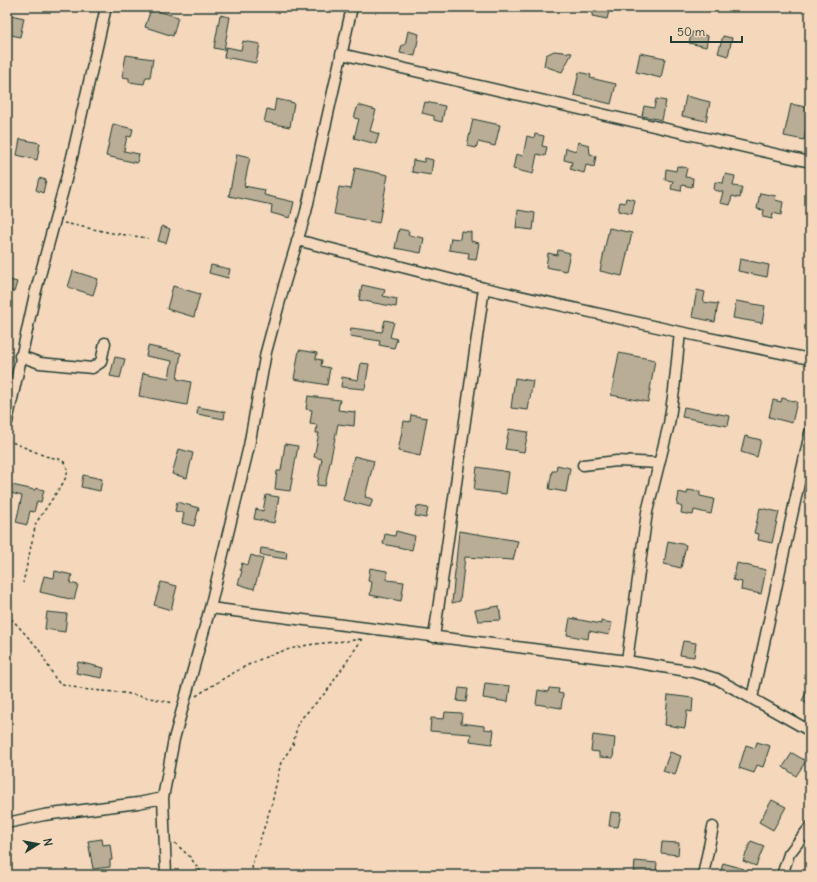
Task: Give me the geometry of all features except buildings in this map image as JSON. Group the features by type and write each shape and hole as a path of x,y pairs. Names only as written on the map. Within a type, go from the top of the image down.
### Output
{"street":[{"path":"7,422 20,356 75,142 106,7"},
{"path":"166,875 163,798 174,739 210,608 249,446 266,352 306,212 324,138 352,7"},
{"path":"341,54 810,162"},
{"path":"297,240 484,288 680,332 810,358"},
{"path":"434,637 484,288"},
{"path":"627,661 647,512 669,424 680,332"},
{"path":"20,356 40,363 92,368 101,362 105,343"},
{"path":"752,698 810,433"},
{"path":"583,465 617,461 659,463"},
{"path":"210,608 371,630 627,661 692,672 717,679 810,732"},
{"path":"7,823 44,815 138,803 163,798"},
{"path":"703,875 713,827"},
{"path":"782,875 789,854 810,827"}],"path":[{"path":"54,221 112,233 148,238"},
{"path":"7,440 15,442 40,454 59,459 64,462 67,468 67,474 63,483 36,523 23,583"},
{"path":"7,614 38,648 55,678 64,685 185,702 196,697 209,686 262,658 309,645 362,639"},
{"path":"252,875 252,865 272,803 279,768 293,745 298,722 327,691 362,639 371,630"},
{"path":"164,832 190,857 203,875"}]}
